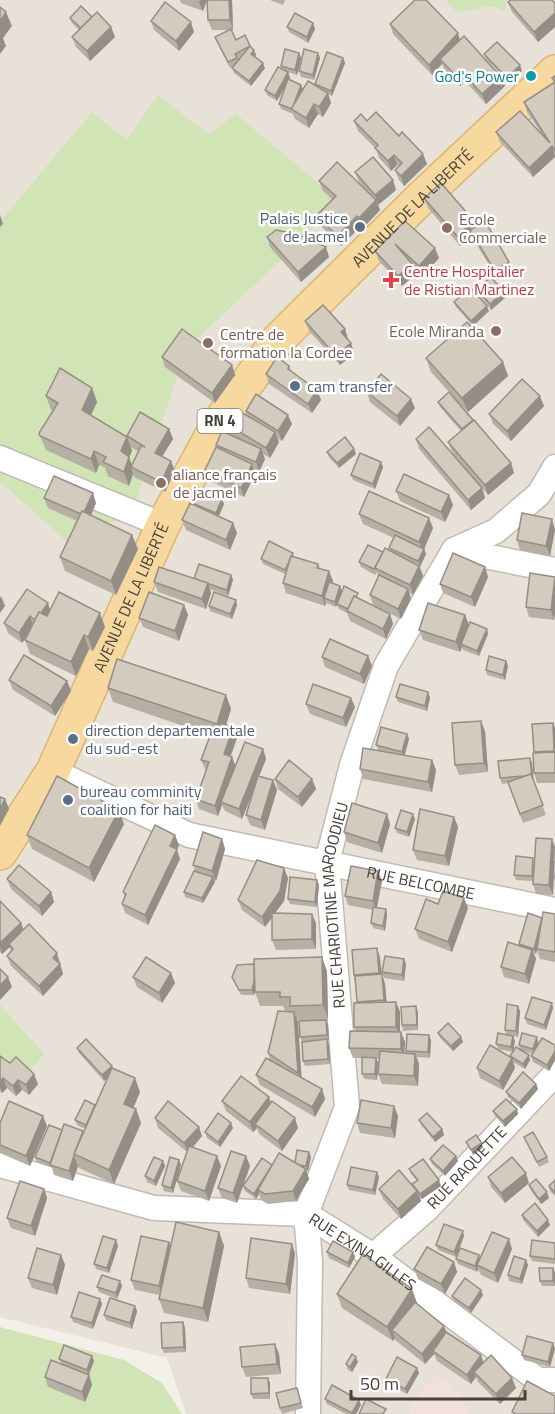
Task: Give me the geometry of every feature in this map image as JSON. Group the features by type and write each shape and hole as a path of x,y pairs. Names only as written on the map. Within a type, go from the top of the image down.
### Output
{"main road":[{"name":"AVENUE DE LA LIBERTÉ","path":"0,853 53,771 163,525 218,424 277,341 423,196 555,72"}],"street":[{"path":"0,459 163,525"},
{"path":"454,550 496,531 539,494 555,467"},
{"path":"454,550 555,570"},
{"name":"RUE CHARIOTINE MAROODIEU","path":"308,1414 310,1285 306,1214 347,1107 327,862 352,765 386,666 454,550"},
{"name":"RUE BELCOMBE","path":"53,771 189,835 555,910"},
{"name":"RUE RAQUETTE","path":"373,1256 427,1209 555,1074"},
{"name":"RUE EXINA GILLES","path":"0,1166 154,1208 306,1214 373,1256 538,1380 555,1380"}],"shaded area":[{"path":"0,0 555,0 555,1414 471,1414 457,1391 413,1404 409,1414 186,1414 167,1358 0,1317 0,482 66,541 179,369 191,345 280,261 208,134 127,140 92,112 0,221"},
{"path":"438,1374 457,1391 471,1414 409,1414 424,1386"}],"green space":[{"path":"446,0 507,0 505,11 491,6 457,12"},
{"path":"158,95 208,134 236,114 338,200 301,241 191,345 179,370 132,514 66,541 0,482 0,221 92,112 127,140"},
{"path":"0,1005 44,1054 27,1075 0,1065"},
{"path":"0,1327 124,1360 162,1383 182,1414 0,1414"}],"building":[{"path":"207,0 229,0 230,20 208,20"},
{"path":"415,0 426,0 458,33 429,65 390,24"},
{"path":"511,0 552,0 555,3 555,13 534,32 508,2"},
{"path":"165,2 191,22 176,41 151,21"},
{"path":"81,6 92,17 81,28 70,18"},
{"path":"0,7 6,12 0,21"},
{"path":"97,12 111,27 87,51 72,37"},
{"path":"295,13 313,23 307,37 287,27"},
{"path":"231,29 236,40 245,35 250,46 235,54 237,58 228,62 215,37"},
{"path":"464,36 501,77 482,94 461,71 456,76 440,59"},
{"path":"497,42 520,65 507,78 484,54"},
{"path":"250,46 254,50 251,54 263,63 249,81 232,68"},
{"path":"285,49 299,53 295,70 281,66"},
{"path":"304,49 318,53 313,75 299,71"},
{"path":"327,52 343,58 331,91 315,84"},
{"path":"278,67 288,72 275,96 265,90"},
{"path":"288,79 301,85 292,109 279,104"},
{"path":"308,81 328,93 319,107 314,104 306,118 291,109"},
{"path":"555,82 555,151 552,146 529,168 496,132 520,111 550,143 524,102"},
{"path":"376,112 399,136 402,132 423,154 401,176 395,170 402,163 394,155 388,161 375,148 378,145 354,121 361,114 367,121"},
{"path":"373,157 393,180 375,195 355,172"},
{"path":"337,162 376,200 337,236 317,215 336,196 319,181"},
{"path":"441,183 474,221 457,236 424,198"},
{"path":"405,221 435,248 419,266 395,244 412,264 398,276 375,251"},
{"path":"485,221 509,262 495,271 470,230"},
{"path":"276,230 296,234 326,247 298,272 267,237"},
{"path":"491,277 504,292 490,304 477,289"},
{"path":"470,287 487,306 471,321 454,302"},
{"path":"323,305 345,329 341,332 351,343 336,356 305,321"},
{"path":"467,322 503,362 462,398 426,358"},
{"path":"182,329 232,365 212,393 162,357"},
{"path":"277,357 289,366 288,369 317,390 308,404 266,374"},
{"path":"60,368 92,388 82,410 127,437 121,451 129,457 124,472 103,462 106,457 94,451 91,459 40,436 39,433 58,403 46,396"},
{"path":"381,374 411,399 397,416 367,392"},
{"path":"522,379 540,396 507,431 489,414"},
{"path":"449,392 473,420 462,429 438,402"},
{"path":"256,394 288,415 278,431 246,411"},
{"path":"239,411 275,432 266,448 230,426"},
{"path":"140,412 169,429 155,453 171,461 161,482 131,467 141,446 145,447 127,436"},
{"path":"474,420 511,463 485,485 448,442"},
{"path":"429,427 482,488 468,500 416,439"},
{"path":"222,431 261,449 256,462 216,445"},
{"path":"345,437 354,449 337,463 327,452"},
{"path":"216,447 252,464 241,488 205,470"},
{"path":"360,453 381,462 373,484 351,475"},
{"path":"404,474 449,495 441,512 396,491"},
{"path":"54,476 93,493 84,512 82,511 81,514 44,498"},
{"path":"198,488 222,499 216,513 192,503"},
{"path":"369,491 429,518 419,542 359,514"},
{"path":"190,503 233,523 226,540 182,520"},
{"path":"82,511 132,535 111,581 60,557"},
{"path":"522,513 552,519 546,546 517,540"},
{"path":"395,535 424,549 418,561 389,548"},
{"path":"269,541 293,553 285,570 261,559"},
{"path":"368,545 383,552 374,569 359,562"},
{"path":"385,548 419,566 410,585 375,568"},
{"path":"453,553 485,567 471,597 440,584"},
{"path":"291,556 318,564 317,568 329,571 322,596 283,583"},
{"path":"199,564 231,575 227,590 194,579"},
{"path":"159,567 208,583 202,599 154,582"},
{"path":"530,573 555,577 551,610 526,607"},
{"path":"379,575 408,589 398,609 370,595"},
{"path":"329,582 340,586 335,602 324,598"},
{"path":"344,586 358,593 356,597 354,596 348,609 337,604"},
{"path":"27,589 48,603 35,620 30,616 19,633 4,623"},
{"path":"59,592 100,613 88,637 84,635 71,662 25,640 39,612 47,616"},
{"path":"149,592 184,605 175,631 139,618"},
{"path":"214,592 236,600 230,614 209,606"},
{"path":"354,596 390,614 383,629 347,611"},
{"path":"428,603 465,615 456,642 419,630"},
{"path":"470,622 487,629 477,651 461,644"},
{"path":"330,639 368,656 360,674 322,657"},
{"path":"24,655 67,681 51,706 9,680"},
{"path":"489,656 506,661 503,675 486,670"},
{"path":"117,659 226,695 217,724 108,688"},
{"path":"313,684 351,698 343,718 306,704"},
{"path":"400,684 428,692 425,706 396,697"},
{"path":"481,721 484,763 455,765 452,723"},
{"path":"221,723 233,728 224,754 232,757 215,806 196,799 209,762 201,760 213,728 219,730"},
{"path":"553,723 554,751 534,752 532,724"},
{"path":"381,727 407,734 402,752 376,745"},
{"path":"245,742 263,749 239,809 221,802"},
{"path":"363,748 432,760 428,782 360,769"},
{"path":"555,752 555,773 534,773 533,753"},
{"path":"530,758 532,776 531,774 500,778 498,761"},
{"path":"289,760 312,779 298,797 275,779"},
{"path":"531,774 543,805 520,814 508,782"},
{"path":"57,776 119,810 89,868 27,835"},
{"path":"258,776 273,780 261,820 246,815"},
{"path":"0,797 5,799 0,809"},
{"path":"352,803 387,814 378,843 344,832"},
{"path":"420,809 454,817 445,856 413,850"},
{"path":"401,810 413,814 407,832 395,828"},
{"path":"155,825 175,835 170,846 177,849 145,915 122,904 126,894 123,892"},
{"path":"203,832 222,839 212,871 193,865"},
{"path":"536,838 552,839 549,885 533,884"},
{"path":"516,856 533,858 532,876 514,875"},
{"path":"257,860 284,868 280,891 262,917 238,900"},
{"path":"19,865 51,892 39,906 7,879"},
{"path":"351,866 378,871 373,901 345,896"},
{"path":"194,871 213,877 202,898 184,892"},
{"path":"290,877 317,880 315,902 288,899"},
{"path":"443,891 464,898 448,942 415,929 426,899 438,904"},
{"path":"0,901 21,923 0,943"},
{"path":"373,907 386,909 383,926 371,923"},
{"path":"543,912 555,914 555,952 537,949"},
{"path":"272,913 312,914 312,939 272,940"},
{"path":"528,913 542,918 534,949 519,944"},
{"path":"29,924 57,953 53,958 60,964 39,986 7,956 13,949 9,944"},
{"path":"508,942 532,950 525,974 501,967"},
{"path":"377,948 379,973 354,975 352,950"},
{"path":"385,956 404,959 402,975 382,972"},
{"path":"146,957 171,973 159,993 133,977"},
{"path":"322,957 323,1005 290,1006 290,997 280,997 280,992 255,992 254,959"},
{"path":"253,964 252,990 239,990 232,977 237,965"},
{"path":"0,969 8,977 0,986"},
{"path":"382,974 384,1000 357,1002 355,976"},
{"path":"532,997 552,1003 544,1025 525,1018"},
{"path":"396,1002 396,1027 354,1027 354,1003"},
{"path":"507,1004 518,1006 516,1031 505,1030"},
{"path":"416,1006 417,1025 402,1025 401,1007"},
{"path":"278,1011 294,1012 298,1073 268,1053"},
{"path":"326,1020 327,1035 300,1037 299,1021"},
{"path":"448,1023 461,1037 451,1046 438,1033"},
{"path":"350,1031 401,1032 401,1049 349,1048"},
{"path":"498,1033 513,1036 511,1047 496,1044"},
{"path":"522,1033 537,1037 533,1049 519,1045"},
{"path":"407,1034 429,1035 428,1052 406,1051"},
{"path":"542,1038 555,1045 555,1051 547,1065 531,1056"},
{"path":"86,1039 112,1066 102,1075 77,1048"},
{"path":"327,1039 328,1059 303,1061 302,1042"},
{"path":"490,1045 512,1058 499,1081 477,1068"},
{"path":"516,1047 529,1055 523,1064 510,1056"},
{"path":"380,1051 415,1054 414,1076 378,1074"},
{"path":"0,1056 10,1063 16,1057 34,1074 26,1085 18,1080 13,1086 3,1078 0,1082"},
{"path":"362,1057 376,1058 375,1074 362,1074"},
{"path":"266,1058 322,1089 312,1107 256,1075"},
{"path":"112,1068 135,1078 124,1104 136,1109 109,1170 74,1154"},
{"path":"523,1072 536,1084 519,1103 506,1092"},
{"path":"241,1076 269,1097 250,1122 222,1101"},
{"path":"506,1099 517,1109 503,1121 493,1111"},
{"path":"85,1100 95,1105 86,1125 75,1120"},
{"path":"361,1100 394,1106 391,1128 357,1123"},
{"path":"9,1101 43,1116 26,1156 0,1145 0,1123"},
{"path":"168,1101 199,1127 184,1143 155,1118"},
{"path":"272,1101 295,1118 278,1141 255,1124"},
{"path":"218,1113 231,1123 218,1142 205,1132"},
{"path":"427,1113 442,1129 433,1137 419,1120"},
{"path":"64,1124 83,1131 69,1171 50,1165"},
{"path":"49,1125 62,1130 50,1163 35,1157"},
{"path":"533,1132 547,1157 537,1162 524,1137"},
{"path":"476,1135 482,1143 471,1150 466,1142"},
{"path":"443,1145 456,1156 443,1171 430,1159"},
{"path":"189,1146 217,1156 205,1191 177,1181"},
{"path":"297,1150 309,1152 306,1166 295,1162"},
{"path":"231,1151 246,1156 233,1193 218,1188"},
{"path":"279,1153 306,1169 293,1191 265,1194 258,1190"},
{"path":"154,1157 163,1161 154,1181 145,1176"},
{"path":"170,1157 179,1160 171,1188 162,1185"},
{"path":"512,1157 526,1173 501,1193 488,1177"},
{"path":"262,1158 272,1165 254,1194 243,1186"},
{"path":"423,1159 439,1180 420,1194 412,1184 418,1180 409,1169"},
{"path":"351,1167 377,1172 373,1190 347,1185"},
{"path":"399,1170 417,1191 398,1209 379,1189"},
{"path":"536,1179 547,1192 539,1199 529,1185"},
{"path":"555,1180 555,1193 549,1186"},
{"path":"20,1181 44,1189 31,1226 7,1218"},
{"path":"535,1203 548,1220 537,1231 522,1215"},
{"path":"176,1222 219,1232 203,1308 159,1299"},
{"path":"444,1224 463,1231 454,1252 436,1245"},
{"path":"492,1232 509,1239 494,1273 477,1265"},
{"path":"103,1236 116,1240 107,1268 94,1264"},
{"path":"141,1236 169,1242 159,1286 131,1280"},
{"path":"251,1238 292,1244 286,1284 246,1278"},
{"path":"532,1240 555,1243 555,1259 530,1256"},
{"path":"333,1241 353,1252 348,1263 327,1252"},
{"path":"427,1247 454,1262 441,1284 414,1269"},
{"path":"37,1248 61,1255 53,1285 28,1278"},
{"path":"460,1248 479,1255 475,1266 456,1259"},
{"path":"363,1254 412,1289 387,1327 337,1294"},
{"path":"514,1256 526,1260 520,1279 508,1275"},
{"path":"539,1268 553,1268 553,1281 540,1281"},
{"path":"102,1275 120,1281 116,1293 97,1287"},
{"path":"465,1278 481,1290 469,1308 452,1296"},
{"path":"79,1292 100,1299 92,1323 71,1317"},
{"path":"110,1298 135,1306 130,1323 104,1315"},
{"path":"415,1302 444,1326 422,1354 392,1330"},
{"path":"183,1322 184,1347 162,1348 161,1323"},
{"path":"446,1332 481,1355 467,1375 433,1351"},
{"path":"527,1336 553,1343 548,1362 522,1355"},
{"path":"275,1344 277,1364 242,1367 240,1347"},
{"path":"64,1345 92,1356 87,1370 59,1359"},
{"path":"352,1354 356,1357 350,1367 346,1364"},
{"path":"491,1355 512,1378 496,1394 474,1372"},
{"path":"397,1357 417,1368 405,1389 386,1379"},
{"path":"51,1360 89,1375 82,1392 45,1377"},
{"path":"251,1378 268,1378 269,1393 251,1394"},
{"path":"527,1381 555,1396 555,1414 516,1414 512,1412"},
{"path":"332,1385 359,1400 352,1413 325,1399"},
{"path":"297,1388 301,1403 280,1408 276,1393"},
{"path":"366,1399 386,1409 383,1414 359,1414"}],"place":[{"name":"God's Power","path":"531,76"},
{"name":"Palais Justice de Jacmel","path":"360,227"},
{"name":"Ecole Commerciale","path":"447,228"},
{"name":"Centre Hospitalier de Ristian Martinez","path":"391,280"},
{"name":"Ecole Miranda","path":"496,331"},
{"name":"Centre de formation la Cordee","path":"208,343"},
{"name":"cam transfer","path":"295,386"},
{"name":"aliance français de jacmel","path":"161,483"},
{"name":"direction departementale du sud-est","path":"73,739"},
{"name":"bureau comminity coalition for haiti","path":"68,800"}]}
